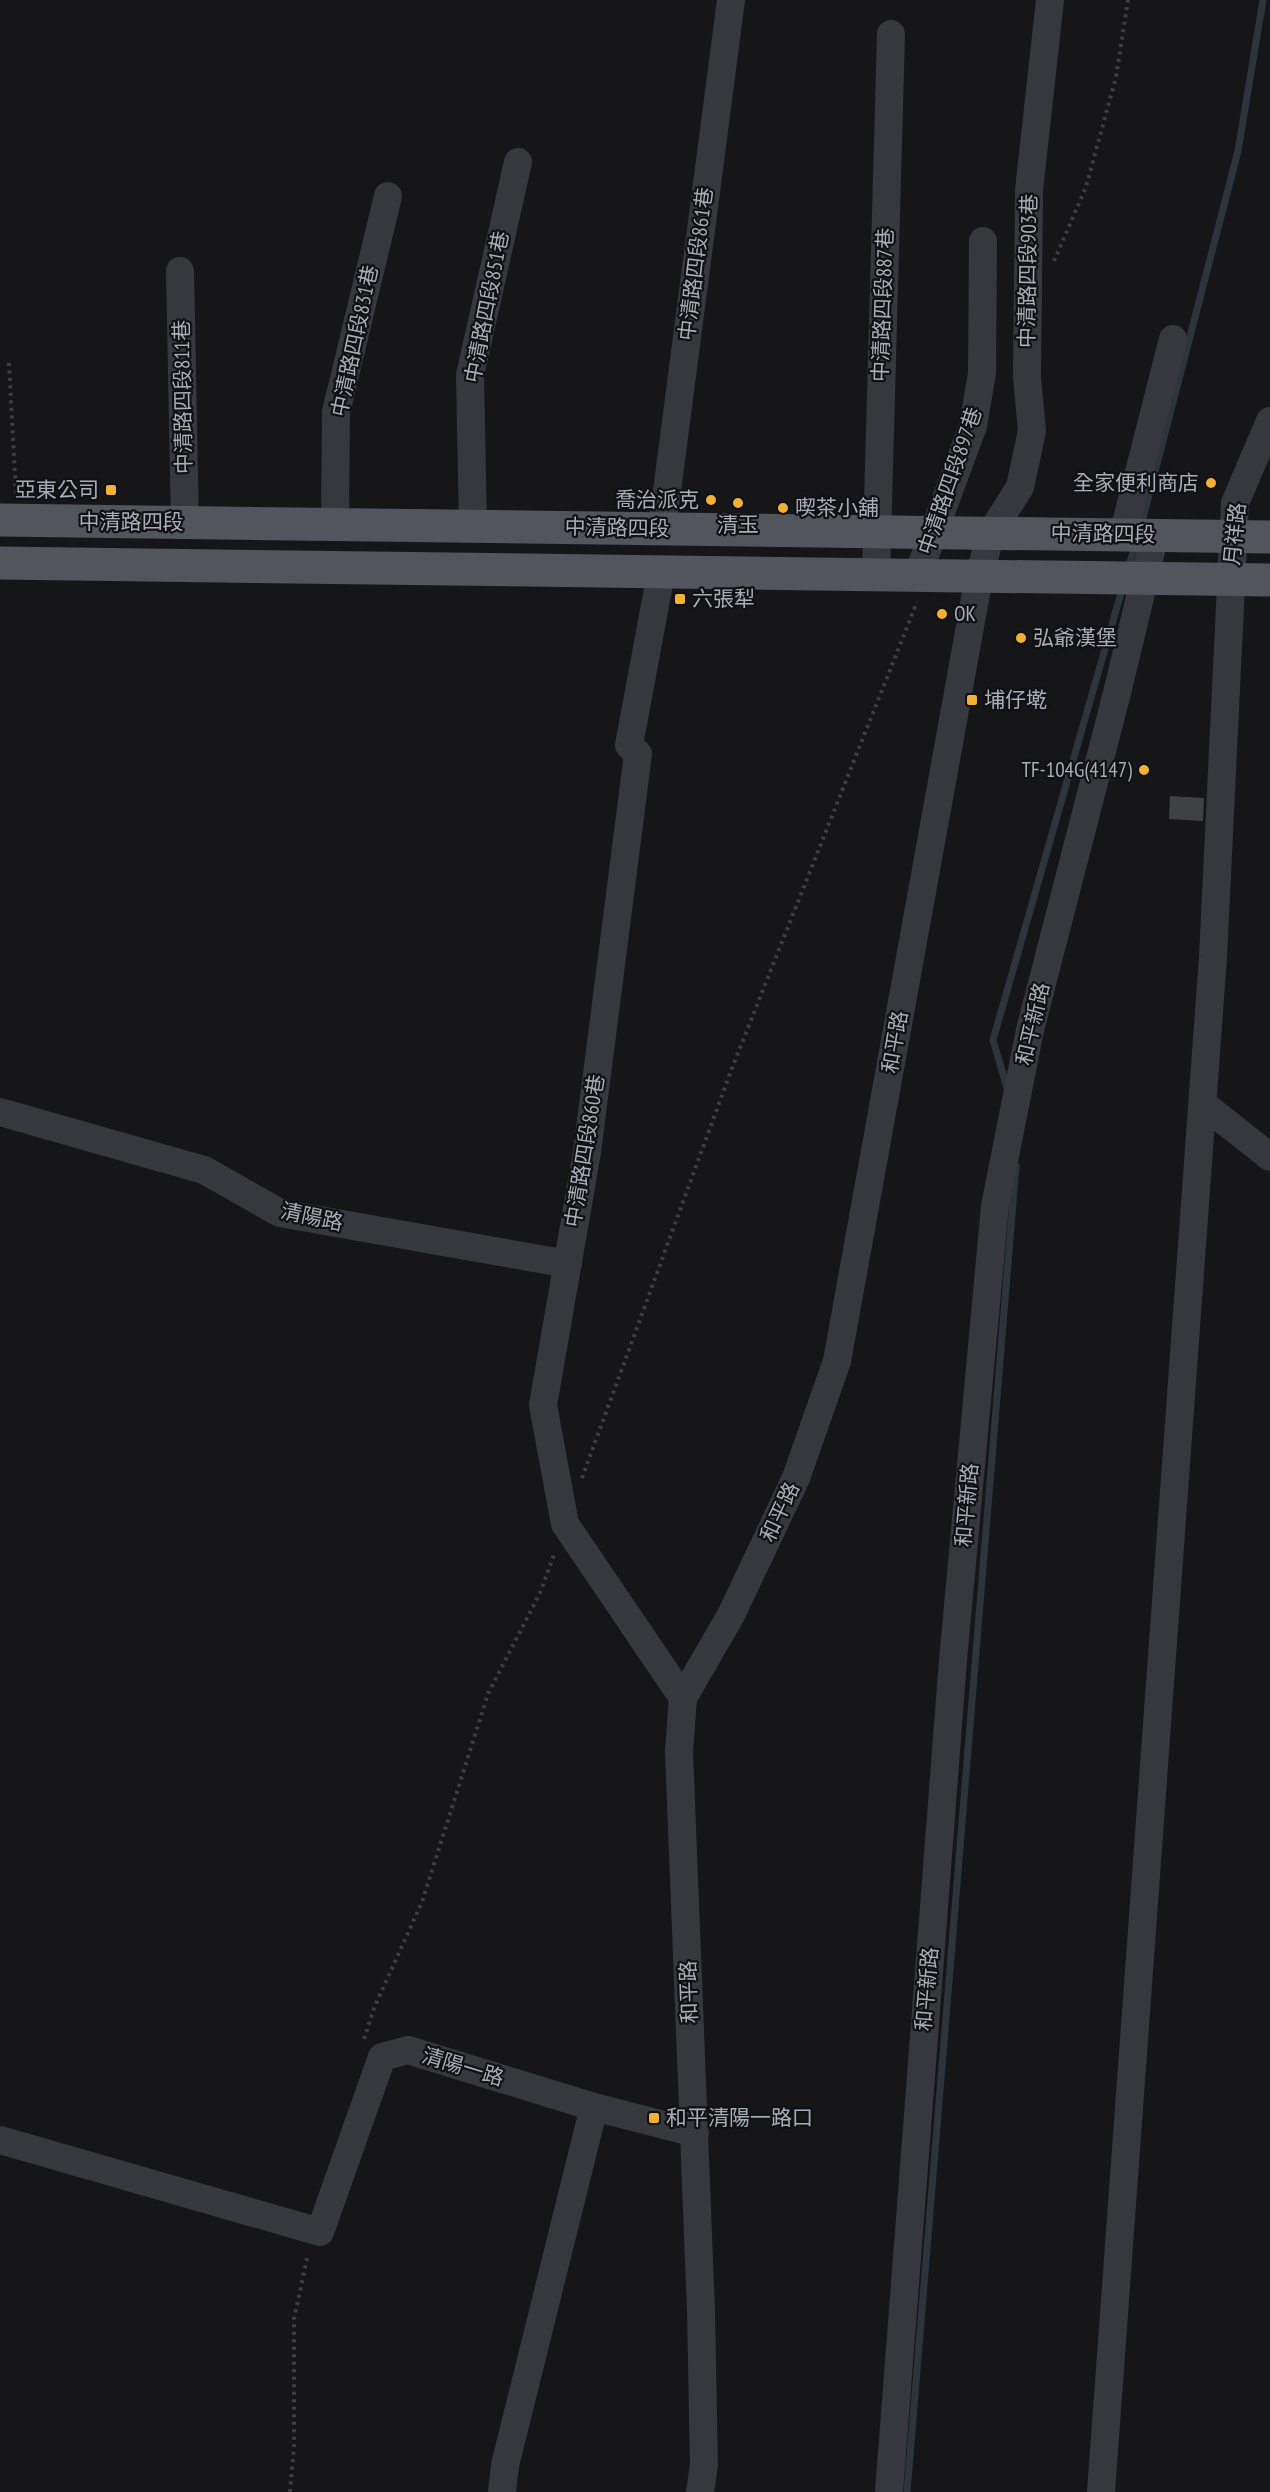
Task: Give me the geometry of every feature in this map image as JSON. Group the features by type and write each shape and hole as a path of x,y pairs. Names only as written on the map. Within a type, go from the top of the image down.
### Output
{"main road":[{"name":"中清路四段","path":"9,520 1270,537"},
{"path":"532,527 533,571"},
{"name":"中清路四段","path":"0,563 979,578 1270,580"}],"street":[{"name":"中清路四段861巷","path":"662,529 731,0"},
{"name":"中清路四段903巷","path":"992,533 1020,487 1032,431 1027,377 1029,190 1050,0"},
{"name":"中清路四段887巷","path":"876,576 875,531 891,34"},
{"name":"中清路四段851巷","path":"473,526 470,375 518,162"},
{"name":"中清路四段831巷","path":"335,525 336,412 388,196"},
{"name":"中清路四段897巷","path":"917,577 973,426 982,373 983,241"},
{"name":"中清路四段811巷","path":"180,271 185,523"},
{"name":"和平新路","path":"889,2492 952,1672 995,1206 1030,1030 1131,580 1173,339"},
{"name":"月祥路","path":"1101,2492 1203,1104 1221,818 1235,503 1270,421"},
{"name":"和平路","path":"700,2492 704,2466 695,2133 679,1751 683,1698 731,1615 796,1478 837,1361 979,578 992,533"},
{"name":"中清路四段860巷","path":"661,573 629,745 638,754 587,1152 543,1406 565,1524 683,1698"},
{"path":"1203,1104 1270,1157"},
{"name":"清陽路","path":"0,1112 204,1170 280,1213 568,1264"},
{"name":"清陽一路","path":"0,2140 312,2232 320,2232 382,2056 408,2050 594,2106 695,2133"},
{"path":"502,2492 505,2464 594,2106"}],"path":[{"path":"1116,77 1128,0"},
{"path":"9,363 9,520"},
{"path":"581,1480 732,1068 784,941"},
{"path":"473,1743 489,1694 540,1593 565,1524"}],"building":[{"path":"1170,796 1204,798 1203,821 1169,819"}],"waterway":[{"path":"1141,526 1238,151 1263,0"},
{"path":"1128,569 1135,545"},
{"path":"1007,1088 993,1040 1123,586"},
{"path":"907,2492 1016,1166"}],"place":[{"name":"全家便利商店","path":"1211,483"},
{"name":"亞東公司","path":"111,490"},
{"name":"喬治派克","path":"711,500"},
{"name":"清玉","path":"738,503"},
{"name":"喫茶小舖","path":"783,508"},
{"name":"六張犁","path":"680,599"},
{"name":"OK","path":"942,614"},
{"name":"弘爺漢堡","path":"1021,638"},
{"name":"埔仔墘","path":"972,700"},
{"name":"TF-104G(4147)","path":"1144,770"},
{"name":"和平清陽一路口","path":"654,2118"}]}
